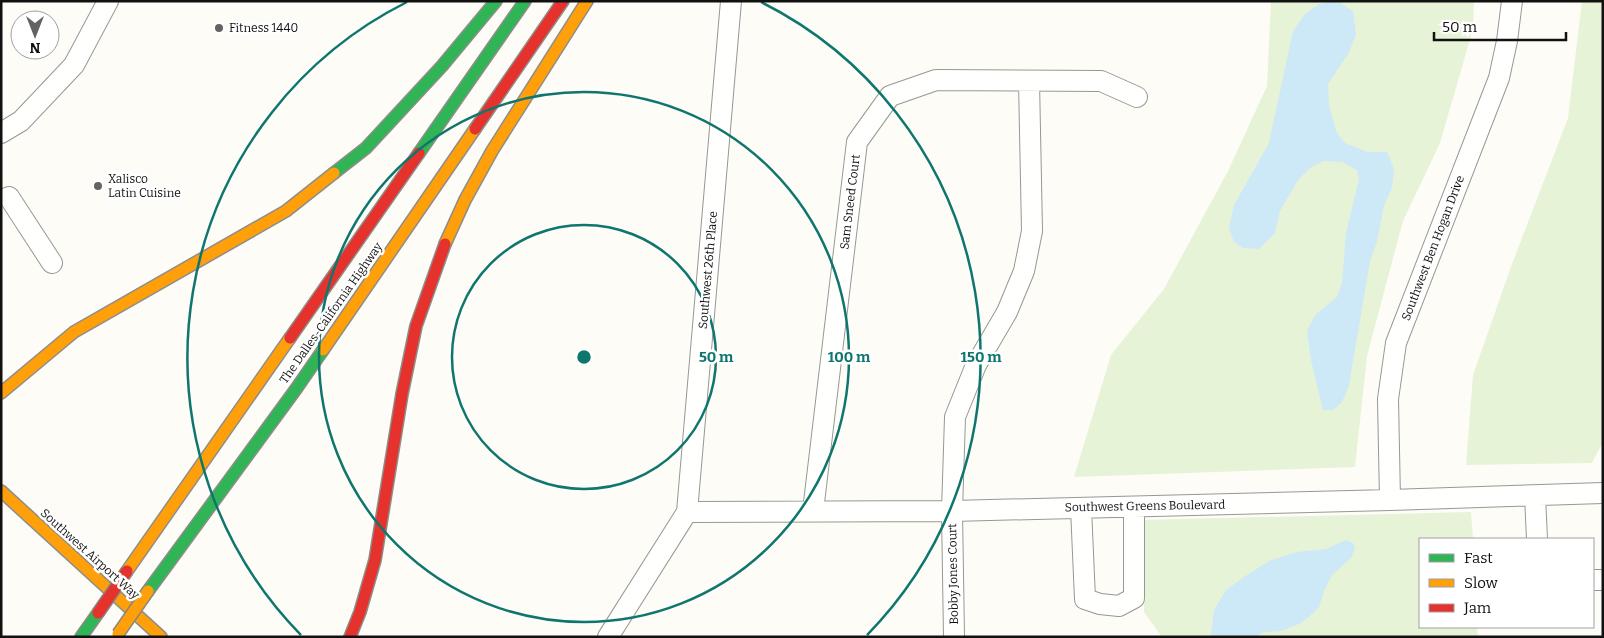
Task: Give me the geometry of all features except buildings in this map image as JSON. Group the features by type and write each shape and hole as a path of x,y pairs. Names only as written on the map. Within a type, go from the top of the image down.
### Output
{"main road":[{"path":"1,394 74,332 286,210 366,148 442,66 496,1"},
{"name":"The Dalles-California Highway","path":"81,637 525,1"},
{"name":"The Dalles-California Highway","path":"117,635 296,389 563,1"},
{"path":"350,637 360,612 375,560 402,394 416,326 440,256 465,200 492,150 587,1"},
{"name":"Southwest Airport Way","path":"1,490 161,637"}],"street":[{"path":"1,133 21,121 74,65 108,1"},
{"name":"Southwest 26th Place","path":"608,637 687,512 731,1"},
{"name":"Southwest Ben Hogan Drive","path":"1390,500 1388,399 1396,343 1499,78 1507,41 1512,1"},
{"name":"Sam Sneed Court","path":"813,511 857,142 890,96 936,80 1101,81 1137,97"},
{"name":"Bobby Jones Court","path":"954,637 952,511 955,417 976,365 1007,312 1024,271 1032,231 1029,81"},
{"path":"9,197 52,263"},
{"name":"Southwest Greens Boulevard","path":"687,512 952,511 1603,493"},
{"path":"1535,496 1537,538"},
{"path":"1081,508 1085,599 1100,604 1119,606 1134,598 1134,507"}],"green space":[{"path":"1271,1 1474,1 1473,29 1440,143 1403,221 1367,356 1355,467 1074,477 1111,355 1164,289 1228,171 1267,86"},
{"path":"1582,1 1603,1 1603,442 1592,463 1466,465 1473,375 1512,264 1568,118"},
{"path":"1471,512 1473,538 1419,538 1419,628 1477,628 1478,637 1162,637 1144,612 1143,520"}],"water":[{"path":"1337,1 1353,11 1356,35 1348,54 1328,84 1329,106 1337,133 1345,143 1367,152 1387,152 1394,169 1392,188 1384,205 1377,242 1370,261 1349,385 1342,402 1333,410 1323,410 1311,360 1307,331 1315,315 1337,297 1342,283 1346,233 1359,179 1357,170 1342,162 1323,161 1310,168 1298,180 1280,211 1275,233 1259,249 1243,248 1234,242 1229,228 1234,205 1269,143 1293,31 1305,14 1319,4"},
{"path":"1346,540 1353,543 1355,549 1351,558 1332,575 1319,607 1309,617 1299,624 1281,631 1264,632 1255,637 1212,637 1214,610 1226,590 1269,561 1297,552 1326,549"}],"traffic: fast":[{"path":"334,173 366,148 442,66 496,1"},
{"path":"419,153 525,1"},
{"path":"148,591 323,350"},
{"path":"81,637 98,613"}],"traffic: slow":[{"path":"445,244 465,200 492,151 587,1"},
{"path":"323,350 475,129"},
{"path":"1,393 74,332 286,211 334,173"},
{"path":"127,571 290,338"},
{"path":"1,491 161,637"},
{"path":"118,634 148,591"}],"traffic: jam":[{"path":"475,129 563,1"},
{"path":"290,338 419,153"},
{"path":"350,637 360,612 375,560 402,394 416,326 445,244"},
{"path":"98,613 127,571"}],"place":[{"name":"Fitness 1440","path":"219,28"},
{"name":"Xalisco Latin Cuisine","path":"98,186"}]}
